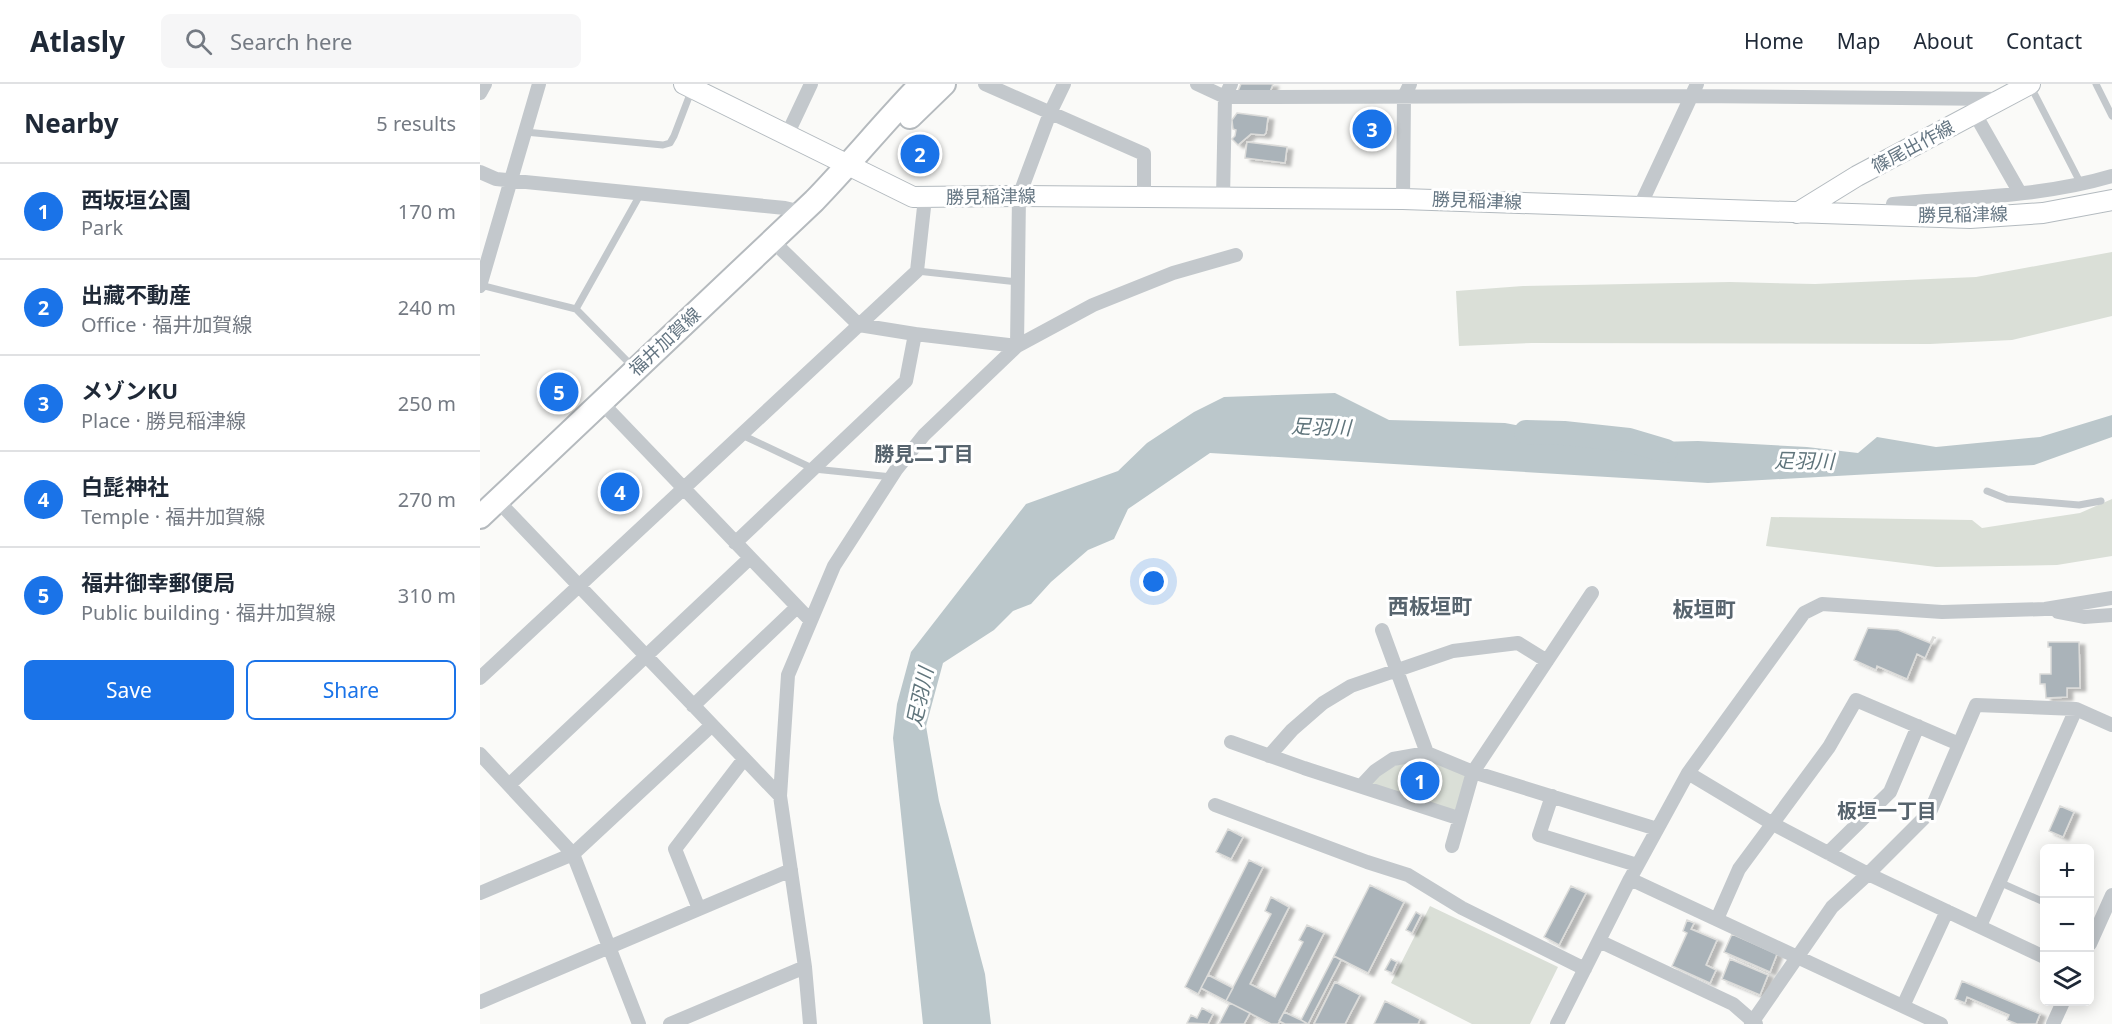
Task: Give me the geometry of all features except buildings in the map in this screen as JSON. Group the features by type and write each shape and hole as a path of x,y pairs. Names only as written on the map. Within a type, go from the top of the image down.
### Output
{"main road":[{"name":"福井加賀線","path":"480,517 802,212 848,166 889,117 921,84"},
{"name":"福井加賀線","path":"848,166 901,126 944,84"},
{"name":"篠尾出作線","path":"1797,213 1857,176 2030,84"},
{"name":"勝見稲津線","path":"688,86 913,197 925,198 1019,196 1403,199 1970,218 2043,213 2112,200"}],"street":[{"path":"480,93 485,84"},
{"path":"480,286 539,84"},
{"path":"787,135 811,84"},
{"path":"985,84 1144,154 1144,197"},
{"path":"1017,346 1019,196 1050,113 1064,84"},
{"path":"1197,84 1228,91 1404,97 1694,90 2003,99"},
{"path":"1403,199 1404,97 1410,84"},
{"path":"1640,206 1694,90"},
{"path":"1223,198 1228,91"},
{"path":"1975,114 2020,193"},
{"path":"480,172 496,178 785,208 802,212"},
{"path":"1891,216 1893,204 2020,193 2081,184 2112,176"},
{"path":"480,678 917,271 925,198"},
{"path":"783,250 860,325 1017,346"},
{"path":"810,1024 805,967 780,796 788,675 834,566 892,477 924,435 1017,346 1093,305 1173,273 1236,255"},
{"path":"735,543 906,381 915,334"},
{"path":"601,402 810,620"},
{"path":"497,500 780,796"},
{"path":"509,785 750,558"},
{"path":"1452,846 1458,818 1473,772 1592,593"},
{"path":"1557,1024 1630,879 1688,773 1804,613 1822,604 1942,612 2045,609 2112,598"},
{"path":"693,706 797,607"},
{"path":"2045,609 2084,617 2112,615"},
{"path":"1382,630 1426,753"},
{"path":"1269,756 1292,730 1323,703 1350,686 1397,669 1453,651 1518,643 1547,661"},
{"path":"1717,920 1739,869 1828,747 1856,700 1959,744"},
{"path":"1599,940 1733,1004 1753,1023 1832,907 1869,874 1930,812 1976,705 2076,709 2112,725"},
{"path":"1980,926 2076,709"},
{"path":"480,893 573,854 712,725"},
{"path":"1828,853 1890,792 1918,726"},
{"path":"1231,742 1458,818"},
{"path":"1361,786 1375,771 1393,759 1426,753 1473,772 1657,829"},
{"path":"480,754 573,854 639,1024"},
{"path":"699,909 675,849 744,759"},
{"path":"1688,773 1773,824 1828,853 2040,955"},
{"path":"1552,796 1539,835 1637,866"},
{"path":"1215,805 1408,875 1462,908 1585,969"},
{"path":"480,1002 790,870"},
{"path":"1630,879 1941,1024"},
{"path":"2094,924 2112,895"},
{"path":"1903,1006 1947,911"},
{"path":"670,1024 805,967"},
{"path":"2053,1024 2061,1006"}],"lane":[{"path":"2030,84 2081,184"},
{"path":"2096,84 2112,116"},
{"path":"525,132 663,145 670,143 674,136 688,86"},
{"path":"576,309 642,193"},
{"path":"917,271 1018,282"},
{"path":"480,286 576,309 636,370"},
{"path":"742,435 814,469 892,477"},
{"path":"1987,491 2007,499 2079,505 2101,501"},
{"path":"2000,882 2040,900"}],"shaded area":[{"path":"2112,252 2112,316 2012,340 1930,344 1532,343 1459,346 1456,291 1523,286 1730,282 1815,284 1976,277"},
{"path":"2112,499 2112,556 2057,565 1936,567 1766,546 1771,517 1972,520 1982,528 2080,513"},
{"path":"1426,757 1469,776 1455,814 1369,786 1382,769"},
{"path":"1430,906 1558,967 1530,1024 1472,1024 1391,983"}],"water":[{"path":"1335,393 1389,420 1505,423 1613,443 1698,441 1807,447 1858,453 1877,437 1936,447 2040,437 2112,415 2112,437 2034,465 1708,483 1210,453 1128,509 1114,539 1088,550 1051,582 1031,604 1013,611 994,630 943,663 926,726 939,801 985,974 991,1024 923,1024 893,738 897,704 911,652 1026,504 1118,471 1147,443 1194,412 1224,397"}],"waterway":[{"name":"足羽川","path":"1526,432 1564,433 1629,440 1666,451"}],"place":[{"name":"メゾンKU","path":"1372,129"},
{"name":"出藏不動産","path":"920,154"},
{"name":"福井御幸郵便局","path":"559,392"},
{"name":"白髭神社","path":"620,492"},
{"name":"西坂垣公園","path":"1420,781"}],"district":[{"name":"勝見二丁目","path":"924,454"},
{"name":"西板垣町","path":"1430,607"},
{"name":"板垣町","path":"1704,610"},
{"name":"板垣一丁目","path":"1887,811"}]}
